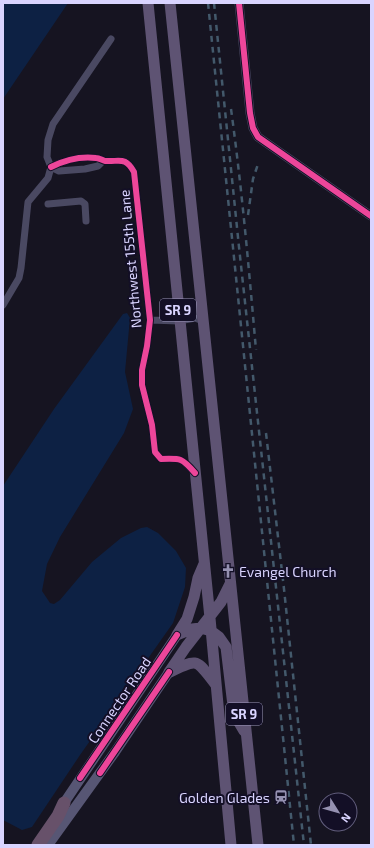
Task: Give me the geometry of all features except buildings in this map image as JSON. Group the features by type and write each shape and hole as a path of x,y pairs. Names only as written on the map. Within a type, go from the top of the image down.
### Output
{"highway":[{"path":"38,845 58,816 64,803"}],"main road":[{"name":"SR 9","path":"148,3 210,618"},
{"name":"SR 9","path":"170,3 258,845"},
{"path":"177,635 187,619 198,578 204,564"},
{"path":"169,672 186,647 206,630 210,618 221,602 230,584"},
{"path":"177,635 192,629 206,630 219,637 226,647 234,714 246,735"},
{"name":"SR 9","path":"206,630 216,685 231,845"},
{"name":"Connector Road","path":"64,803 177,635"},
{"path":"169,672 192,662 196,663 204,669 216,685"},
{"name":"Connector Road","path":"48,845 100,773 169,672"},
{"path":"31,845 57,809 64,803"}],"street":[{"path":"239,3 250,113 253,128 258,137 371,216"},
{"path":"3,305 19,278 28,202 48,178 51,167 47,157 48,140 53,124 111,39"},
{"name":"Northwest 155th Lane","path":"51,167 69,159 98,158 103,161 123,160 130,164 134,172 150,320 142,370 142,384 152,425 155,452 161,459 179,459 186,463 195,473"},
{"name":"Northwest 155th Lane","path":"51,167 59,171 85,169 98,166 103,161"},
{"path":"48,204 82,201 85,204 86,221"},
{"name":"Northwest 155th Lane","path":"150,320 179,321 195,318 203,321"},
{"path":"89,765 100,773"},
{"path":"80,778 91,785"}],"water":[{"path":"3,3 68,3 3,99"},
{"path":"127,313 130,318 125,372 133,409 124,433 60,537 47,564 42,591 50,603 54,604 60,600 92,562 121,538 141,528 147,527 158,533 176,551 186,568 185,587 173,623 80,755 32,827 22,830 3,820 3,486 54,409 123,314"}],"railway":[{"path":"208,3 294,845"},
{"path":"214,3 304,845"},
{"path":"231,109 242,199 256,350"},
{"path":"248,215 253,179 258,164"},
{"path":"266,433 311,845"}],"cycle path":[{"path":"239,3 250,113 253,128 258,137 371,216"},
{"path":"51,167 73,159 98,158 105,161 125,162 134,172 150,320 142,370 142,385 152,425 155,452 161,459 181,460 195,473"},
{"path":"80,778 177,635"},
{"path":"100,773 169,672"}],"place":[{"name":"Evangel Church","path":"228,571"},
{"name":"Golden Glades","path":"281,797"}]}
